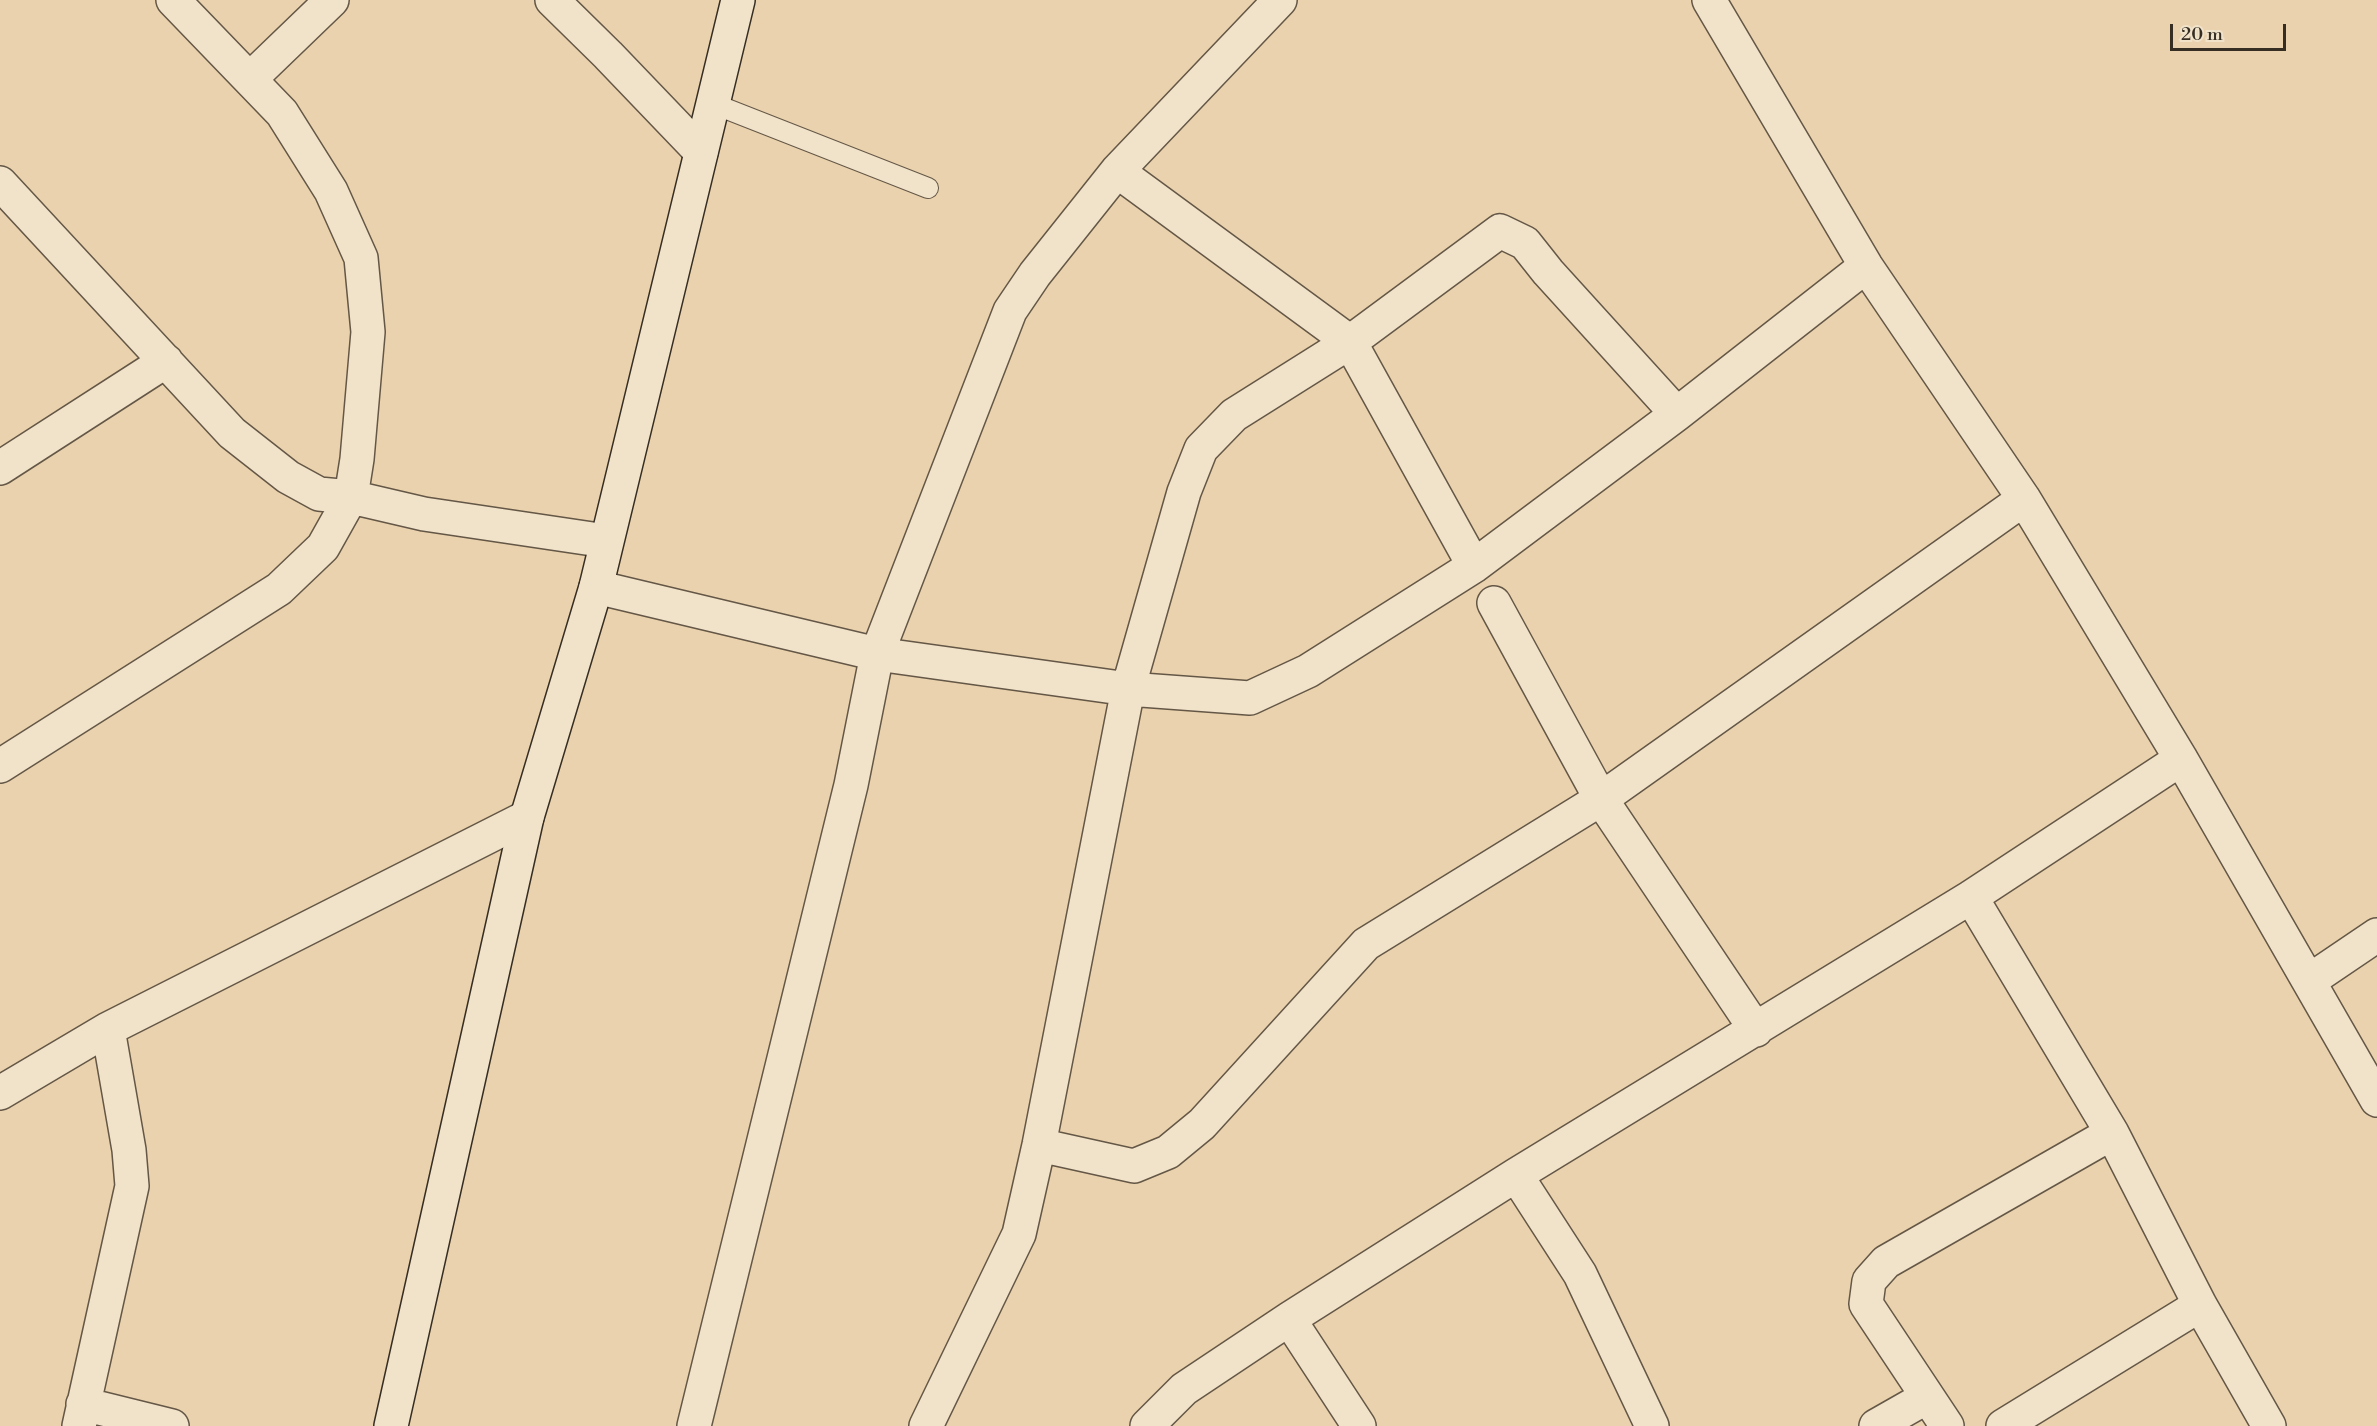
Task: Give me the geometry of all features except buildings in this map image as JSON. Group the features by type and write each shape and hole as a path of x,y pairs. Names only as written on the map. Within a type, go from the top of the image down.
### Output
{"street":[{"path":"0,766 279,589 323,547 351,497 357,459 368,332 361,258 331,191 282,113 173,0"},
{"path":"250,79 332,0"},
{"path":"552,0 701,152"},
{"path":"390,1426 527,817 596,587 738,0"},
{"path":"694,1426 851,785 877,654 1010,310 1035,274 1117,171 1280,0"},
{"path":"1709,0 1866,266 2024,499 2181,759 2377,1100"},
{"path":"1117,171 1350,342 1474,566"},
{"path":"0,183 232,433 288,477 319,494 351,497 424,514 606,541"},
{"path":"926,1426 1019,1234 1039,1144 1128,689 1184,492 1201,449 1234,415 1350,342 1500,231 1525,243 1548,272 1677,414"},
{"path":"596,587 877,654 1128,689 1250,698 1308,671 1474,566 1677,414 1866,266"},
{"path":"0,468 166,361"},
{"path":"1039,1144 1134,1166 1168,1152 1202,1124 1366,944 1601,799 2024,499"},
{"path":"1494,603 1601,799 1756,1030"},
{"path":"1148,1426 1184,1389 1289,1319 1516,1175 1971,897 2181,759"},
{"path":"0,1093 108,1029 527,817"},
{"path":"1971,897 2112,1133 2200,1305 2269,1426"},
{"path":"2309,981 2377,935"},
{"path":"108,1029 129,1150 132,1186 81,1415 172,1426"},
{"path":"1947,1426 1866,1304 1869,1281 1886,1262 2112,1133"},
{"path":"1516,1175 1580,1274 1652,1426"},
{"path":"2003,1426 2200,1305"},
{"path":"1289,1319 1359,1426"},
{"path":"1876,1426 1927,1397"}],"lane":[{"path":"714,104 928,188"}]}
